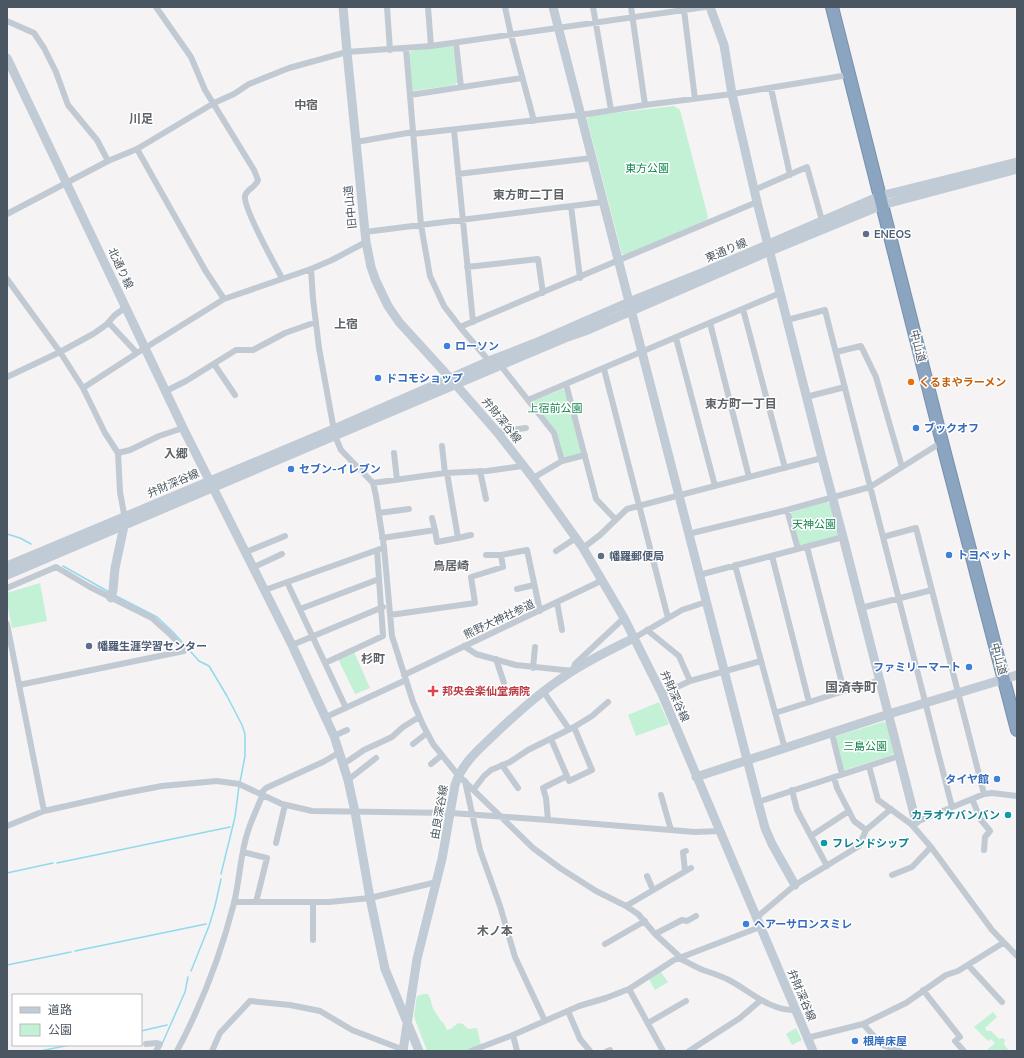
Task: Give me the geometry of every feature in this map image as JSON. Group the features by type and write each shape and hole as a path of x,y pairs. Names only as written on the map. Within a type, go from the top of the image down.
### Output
{"highway":[{"name":"中山道","path":"832,7 848,75 942,442 1015,717 1017,730"}],"street":[{"path":"156,7 191,57 205,90 254,170 258,180 256,185 246,194 244,199 256,228 282,278"},
{"name":"旧中山道","path":"343,7 366,242 371,267 376,282 388,306 399,322 453,381"},
{"path":"387,7 390,50"},
{"path":"428,7 431,46"},
{"path":"505,7 534,121"},
{"path":"553,7 758,802 768,833 795,885"},
{"path":"593,7 612,110"},
{"path":"631,7 645,105"},
{"path":"7,214 108,161 137,149 214,103 234,94 254,82 289,68 347,52 406,49 456,43 596,23 664,10 684,10 705,7"},
{"path":"710,7 724,45 732,94 754,190 832,498 889,714 913,823"},
{"path":"684,10 695,99"},
{"path":"7,21 34,34 44,48 56,72 68,105 97,140 108,161"},
{"path":"456,43 461,87"},
{"path":"406,49 421,225 430,276 444,306 490,361"},
{"name":"北通り線","path":"7,58 211,484 292,645 334,736 348,780 385,969 419,1051"},
{"path":"356,142 413,133 454,130 581,115 732,94 848,75"},
{"path":"410,95 522,78"},
{"path":"771,88 790,174"},
{"path":"454,130 473,322"},
{"path":"137,149 205,270 224,299"},
{"path":"458,174 592,158"},
{"name":"東通り線","path":"453,381 490,361 630,306 881,201 1017,162"},
{"path":"754,190 807,167 823,225"},
{"name":"東通り線","path":"881,201 1017,169"},
{"path":"365,232 604,202"},
{"path":"460,327 580,278 757,202"},
{"path":"571,206 580,278"},
{"path":"83,388 224,299 311,269 366,242"},
{"path":"467,267 538,259 543,293"},
{"path":"311,269 319,348 335,433 341,450 373,483 384,547 394,643 419,717 427,733 442,756 458,775 466,781 528,843 546,858 599,893 626,906 638,914 679,958 703,970 729,980 761,1000 784,1011 795,1010"},
{"path":"7,279 60,352 83,388 105,433 118,453 120,492 125,516 111,598"},
{"path":"528,400 642,353 780,293"},
{"name":"東通り線","path":"453,381 501,366 630,306"},
{"path":"7,376 60,352 93,334 109,323 115,315 126,307"},
{"path":"743,309 785,468"},
{"path":"787,320 825,310 952,807"},
{"path":"166,391 186,381 236,350 253,350 285,334 316,322"},
{"path":"109,323 137,353"},
{"path":"710,323 749,477"},
{"path":"676,338 715,486"},
{"path":"836,352 861,346 876,377 902,468"},
{"path":"214,364 235,395"},
{"path":"501,366 554,433 562,462"},
{"path":"604,368 668,618"},
{"name":"弁財深谷線","path":"7,566 125,516 211,484 335,433 453,381 497,432 533,478 576,538 603,580 624,618 662,694 813,1051"},
{"path":"566,384 596,499 616,520"},
{"path":"806,397 845,387"},
{"path":"118,453 130,450 159,436 184,428"},
{"path":"497,432 526,428"},
{"path":"688,534 787,510 870,487 942,442"},
{"path":"442,446 458,538"},
{"path":"394,453 397,480"},
{"path":"533,478 562,462 585,455"},
{"path":"582,548 600,535 627,509 822,458"},
{"path":"373,483 446,473 523,466"},
{"path":"480,471 486,499"},
{"name":"弁財深谷線","path":"7,575 124,526 211,484"},
{"path":"379,513 409,509"},
{"path":"787,510 798,549"},
{"path":"432,518 437,542 471,535"},
{"path":"883,537 916,528 984,794"},
{"path":"382,538 435,530"},
{"path":"246,552 285,536"},
{"path":"699,575 843,537"},
{"path":"556,551 576,538"},
{"path":"265,590 384,547"},
{"path":"807,547 844,691"},
{"path":"325,663 382,636 377,550"},
{"path":"486,556 527,550 540,611"},
{"path":"254,567 282,554"},
{"path":"390,615 475,603 471,577 503,567 501,555"},
{"path":"772,556 809,702"},
{"path":"735,565 785,749"},
{"path":"7,588 56,567 111,598 152,618 172,636 184,651 19,685"},
{"path":"300,609 379,579"},
{"name":"熊野大神社参道","path":"326,717 405,678 464,646 603,580"},
{"path":"287,582 346,708"},
{"path":"517,589 534,585"},
{"path":"861,608 932,590"},
{"path":"557,602 562,630"},
{"path":"634,638 682,610 706,602"},
{"path":"292,645 389,604"},
{"path":"464,646 476,654 496,660 533,668 573,671 575,664 624,618"},
{"path":"7,624 44,811"},
{"path":"647,630 679,656 690,681"},
{"name":"由良深谷線","path":"404,1050 417,959 446,844 455,785 458,775 475,752 522,708 543,691 573,671 634,638"},
{"path":"533,668 535,647"},
{"path":"496,660 504,683"},
{"path":"662,694 690,681 761,661"},
{"path":"696,777 832,734 889,714 926,704 1017,675"},
{"path":"775,713 880,680"},
{"path":"543,691 572,728 592,770 569,781 551,739"},
{"path":"474,789 484,776 491,770 572,728 592,716 608,702"},
{"path":"343,762 348,761 364,750 393,739 403,727 419,717"},
{"path":"334,736 348,730"},
{"path":"413,744 427,733"},
{"path":"832,734 842,774"},
{"path":"177,1051 188,1032 208,986 234,902 242,852 262,794 266,788 323,762 340,752"},
{"path":"431,764 442,756"},
{"path":"758,802 899,756"},
{"path":"348,780 376,758"},
{"path":"502,765 518,788"},
{"path":"869,766 878,800 913,823 992,930 1017,956"},
{"path":"548,820 546,798 543,788 567,776"},
{"path":"834,777 837,788 854,820 866,830"},
{"path":"7,826 44,811 142,790 182,783 224,781 239,784 285,805 312,811 451,813 695,832 720,831"},
{"path":"466,781 480,850 500,906 515,957 545,1021"},
{"path":"792,790 797,810 827,866"},
{"path":"913,823 984,794 992,793 1017,796"},
{"path":"661,795 671,830"},
{"path":"972,799 981,820 990,831 984,837 984,850"},
{"path":"276,844 285,805"},
{"path":"756,918 795,885 859,846 866,830 891,808"},
{"path":"811,836 849,811"},
{"path":"892,875 912,867 931,847"},
{"path":"242,852 267,858 256,902"},
{"path":"626,906 688,870 683,852 686,852"},
{"path":"647,876 653,890"},
{"path":"234,902 313,902 370,898 437,882"},
{"path":"313,902 313,940"},
{"path":"655,934 682,920 687,921 696,916"},
{"path":"605,944 645,921"},
{"path":"471,1051 513,1035 568,1011 629,989 672,961 760,928"},
{"path":"807,1038 863,1024 906,1003 946,975 968,965 1004,943"},
{"path":"968,965 1002,1002"},
{"path":"629,989 663,1051"},
{"path":"923,990 960,1037 955,1041 964,1051"},
{"path":"689,1051 740,1018 761,1000"},
{"path":"212,1051 220,1033 250,1001 320,1011 352,1030 404,1050"},
{"path":"648,1023 686,1002"},
{"path":"568,1011 580,1039 590,1051"},
{"path":"863,1024 882,1045 900,1051"},
{"path":"513,1035 517,1051"},
{"path":"146,1044 160,1044 156,1051"}],"green space":[{"path":"450,45 453,47 458,82 454,85 412,91 408,55 411,51"},
{"name":"東方公園","path":"674,106 680,110 708,217 707,220 625,255 622,254 587,119 589,116"},
{"name":"上宿前公園","path":"563,389 565,390 581,452 580,454 565,458 563,457 557,433 533,403 533,401"},
{"name":"天神公園","path":"827,502 830,504 838,534 836,536 801,545 798,544 791,514 792,512"},
{"path":"40,583 47,621 12,628 7,602 7,593"},
{"path":"354,652 370,688 355,694 338,659"},
{"path":"659,702 669,724 636,736 628,715"},
{"name":"三島公園","path":"883,722 887,723 894,753 892,755 845,770 843,769 835,739 837,736"},
{"path":"660,971 668,982 655,990 649,979"},
{"path":"428,994 434,1010 447,1030 451,1029 458,1023 463,1024 468,1029 477,1028 481,1045 464,1051 427,1051 414,1016 417,996"},
{"path":"993,1012 997,1017 985,1028 987,1031 991,1031 999,1039 1003,1038 1005,1040 1004,1044 1009,1051 986,1051 995,1043 991,1039 988,1041 974,1027"},
{"path":"796,1028 802,1040 792,1045 786,1034"}],"waterway":[{"path":"7,534 20,538 31,544"},
{"path":"63,566 109,592"},
{"path":"116,596 157,617 173,632 199,661 209,666 227,696 245,734 245,756 240,782"},
{"path":"221,874 235,817 239,786"},
{"path":"57,863 230,827"},
{"path":"7,873 53,863"},
{"path":"191,971 209,926 221,879"},
{"path":"75,951 206,924"},
{"path":"7,965 71,952"},
{"path":"162,1044 185,992 188,977"},
{"path":"142,1031 167,1025"},
{"path":"40,1051 65,1046"}],"place":[{"name":"ENEOS","path":"866,234"},
{"name":"ローソン","path":"447,346"},
{"name":"ドコモショップ","path":"378,378"},
{"name":"くるまやラーメン","path":"911,382"},
{"name":"ブックオフ","path":"916,428"},
{"name":"セブン-イレブン","path":"291,469"},
{"name":"トヨペット","path":"949,555"},
{"name":"幡羅郵便局","path":"601,556"},
{"name":"幡羅生涯学習センター","path":"89,646"},
{"name":"ファミリーマート","path":"969,667"},
{"name":"邦央会楽仙堂病院","path":"433,691"},
{"name":"タイヤ館","path":"997,779"},
{"name":"カラオケバンバン","path":"1008,815"},
{"name":"フレンドシップ","path":"824,843"},
{"name":"ヘアーサロンスミレ","path":"746,924"},
{"name":"根岸床屋","path":"855,1041"}],"district":[{"name":"中宿","path":"306,104"},
{"name":"川足","path":"141,118"},
{"name":"東方町二丁目","path":"529,194"},
{"name":"上宿","path":"346,323"},
{"name":"東方町一丁目","path":"741,403"},
{"name":"入郷","path":"176,453"},
{"name":"鳥居崎","path":"451,565"},
{"name":"杉町","path":"373,658"},
{"name":"国済寺町","path":"851,687"},
{"name":"木ノ本","path":"495,930"}]}
